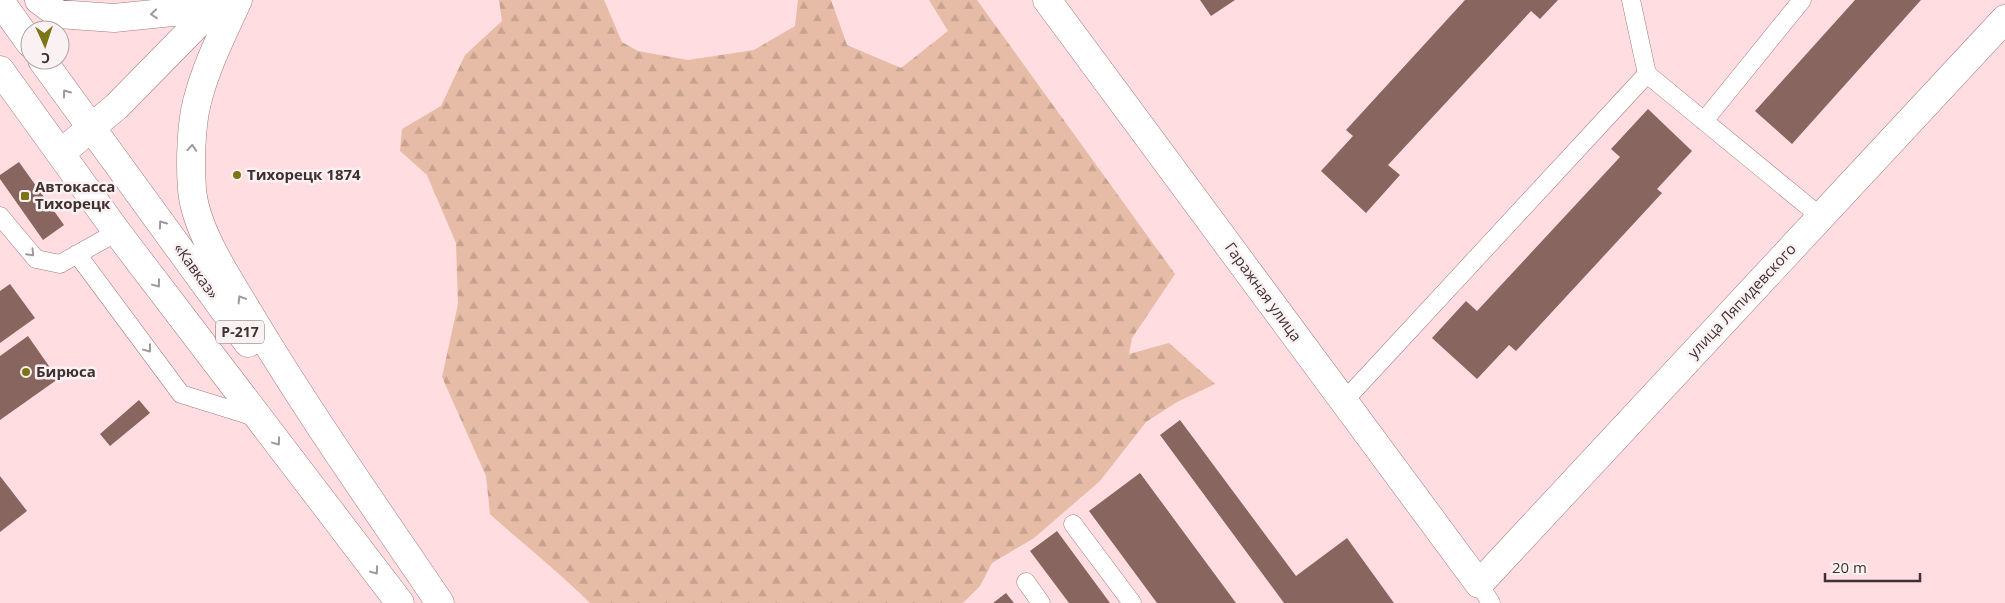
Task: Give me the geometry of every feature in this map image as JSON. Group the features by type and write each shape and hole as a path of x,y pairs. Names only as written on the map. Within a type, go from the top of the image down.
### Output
{"main road":[{"path":"39,0 58,14 114,18 182,11 200,0"},
{"path":"61,152 117,106 221,0"},
{"path":"238,0 211,58 196,103 191,151 192,190 202,226 219,264 283,370 439,603"},
{"name":"Гаражная улица","path":"1047,0 1485,593"},
{"path":"0,1 20,29"},
{"name":"улица Ляпидевского","path":"1485,593 1821,217 2005,19"},
{"name":"Р-217","path":"0,70 117,232 400,603"},
{"name":"«Кавказ»","path":"49,70 439,603"}],"lane":[{"path":"1631,0 1647,74 1821,217"},
{"path":"1704,121 1802,0"},
{"path":"1344,401 1647,74"},
{"path":"0,216 36,259 60,264 117,232"},
{"path":"77,254 181,394 259,418"},
{"path":"1073,524 1132,603"},
{"path":"1026,582 1041,603"}],"green space":[{"path":"499,0 604,0 622,42 638,51 688,60 754,50 795,26 798,0 831,0 847,45 901,68 948,31 929,0 977,0 1175,274 1132,338 1129,354 1169,343 1215,384 1177,402 1146,422 1100,481 1034,538 992,563 980,586 963,603 590,603 490,514 486,476 442,377 458,304 456,243 427,175 400,151 402,129 441,106 465,55 502,21"}],"building":[{"path":"1200,0 1235,0 1211,16"},
{"path":"1465,0 1558,0 1540,19 1531,11 1388,165 1400,175 1366,213 1321,171 1353,136 1346,130"},
{"path":"1855,0 1921,0 1792,144 1755,111"},
{"path":"1648,109 1692,151 1657,189 1662,193 1516,351 1509,345 1477,379 1432,338 1466,301 1477,311 1620,157 1611,149"},
{"path":"19,162 64,225 43,240 0,179 0,175"},
{"path":"10,284 35,318 0,343 0,291"},
{"path":"28,336 58,379 0,420 0,356"},
{"path":"139,400 150,413 110,446 100,434"},
{"path":"1180,420 1296,576 1347,538 1394,603 1284,603 1160,435"},
{"path":"1140,473 1236,603 1157,603 1089,511"},
{"path":"0,476 27,511 0,532"},
{"path":"1057,531 1110,603 1069,603 1030,551"},
{"path":"1006,593 1014,603 993,603"}],"place":[{"name":"Тихорецк 1874","path":"237,175"},
{"name":"Автокасса Тихорецк","path":"25,196"},
{"name":"Бирюса","path":"26,372"}]}
